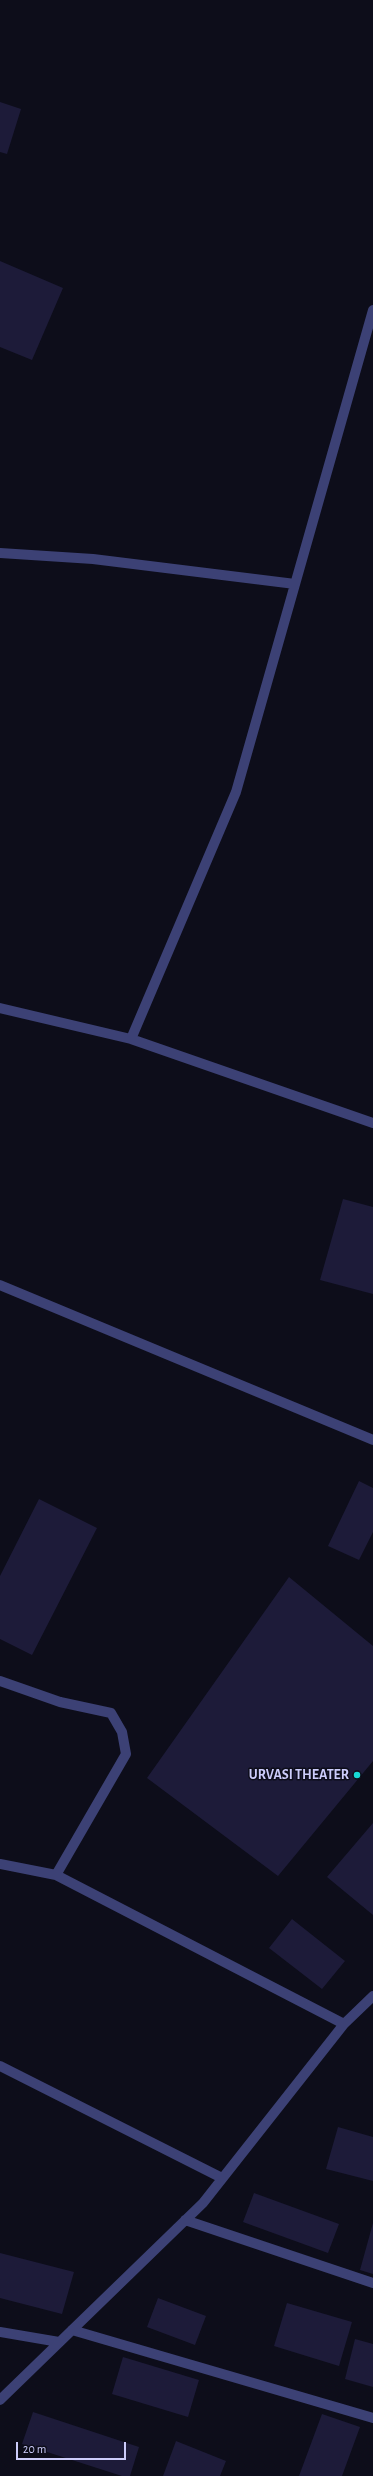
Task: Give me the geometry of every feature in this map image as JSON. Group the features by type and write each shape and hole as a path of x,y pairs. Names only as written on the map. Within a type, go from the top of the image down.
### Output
{"street":[{"path":"131,1039 236,792 373,310"},
{"path":"0,554 93,559 295,584"},
{"path":"0,1008 131,1039 373,1123"},
{"path":"0,1285 373,1440"},
{"path":"0,1681 60,1702 111,1713 122,1732 126,1754 56,1875"},
{"path":"0,1864 56,1875 344,2024"},
{"path":"0,2400 203,2203 344,2024 373,1996"},
{"path":"0,2066 222,2178"},
{"path":"185,2220 373,2284"},
{"path":"72,2330 373,2418"},
{"path":"0,2332 59,2342"}],"building":[{"path":"0,102 21,109 7,154 0,152"},
{"path":"0,261 63,288 32,360 0,347"},
{"path":"343,1199 373,1207 373,1294 320,1280"},
{"path":"359,1481 373,1488 373,1532 359,1560 328,1546"},
{"path":"39,1499 97,1528 32,1655 0,1639 0,1576"},
{"path":"289,1577 373,1646 373,1761 278,1876 147,1778"},
{"path":"373,1823 373,1915 327,1877"},
{"path":"292,1919 345,1961 322,1989 269,1948"},
{"path":"338,2127 373,2137 373,2181 326,2169"},
{"path":"254,2193 339,2224 328,2253 243,2222"},
{"path":"373,2223 373,2274 360,2270"},
{"path":"0,2253 74,2272 62,2314 0,2298"},
{"path":"158,2298 206,2316 195,2345 147,2327"},
{"path":"287,2303 352,2322 339,2366 274,2346"},
{"path":"355,2339 373,2344 373,2387 345,2379"},
{"path":"123,2357 199,2380 188,2417 112,2394"},
{"path":"33,2412 139,2447 130,2476 122,2476 22,2444"},
{"path":"322,2414 360,2427 342,2476 299,2476"},
{"path":"176,2441 226,2461 220,2476 163,2476"}],"place":[{"name":"URVASI THEATER","path":"357,1775"}]}
